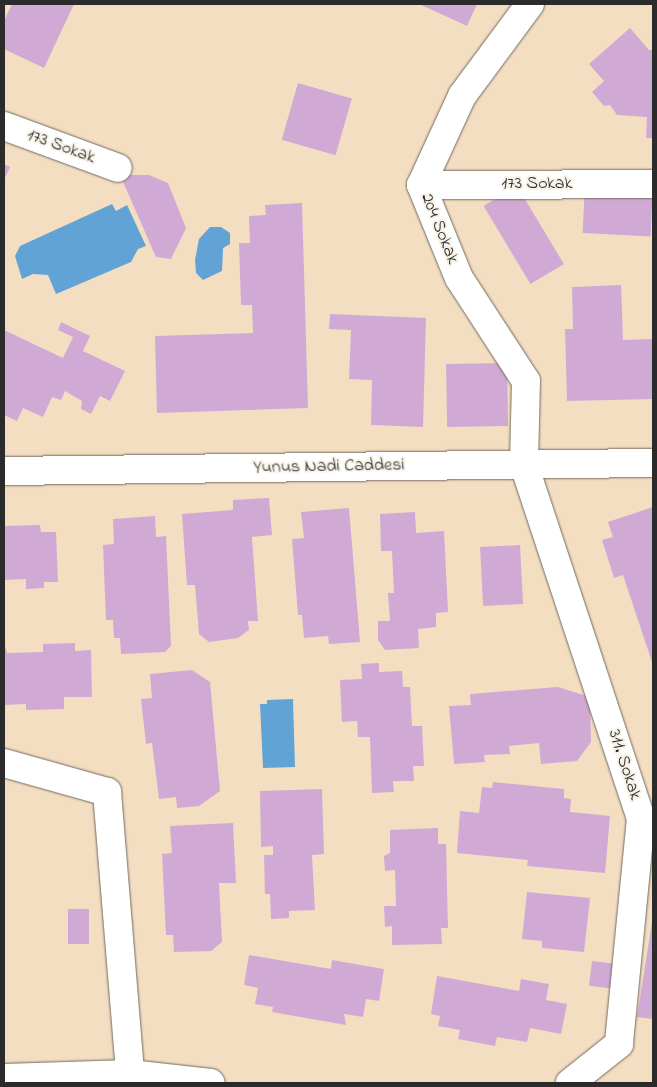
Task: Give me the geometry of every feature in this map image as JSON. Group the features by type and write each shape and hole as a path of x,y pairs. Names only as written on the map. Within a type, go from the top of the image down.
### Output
{"street":[{"name":"204 Sokak","path":"524,465 526,381 459,278 421,184 462,96 530,4"},
{"name":"173 Sokak","path":"4,126 118,168"},
{"name":"173 Sokak","path":"421,184 653,184"},
{"name":"Yunus Nadi Caddesi","path":"4,471 653,463"},
{"name":"311. Sokak","path":"524,465 641,818 619,1044 570,1083"},
{"path":"4,763 107,792 130,1074"},
{"path":"4,1078 130,1074 211,1083"}],"water":[{"path":"112,204 116,211 127,205 146,246 138,249 131,262 56,294 48,275 33,274 22,279 15,256 20,246"},
{"path":"210,227 221,227 230,233 230,244 223,248 222,271 203,280 196,273 195,260 199,239"},
{"path":"293,699 295,767 263,768 260,704 267,704 267,700"}],"building":[{"path":"12,4 74,4 44,68 4,49 4,21"},
{"path":"419,4 477,4 467,26"},
{"path":"630,28 649,50 653,50 653,138 646,138 647,117 617,115 610,105 604,106 592,92 604,81 589,64"},
{"path":"298,83 352,98 336,155 282,140"},
{"path":"4,164 10,167 4,180"},
{"path":"120,175 149,175 168,183 186,228 171,259 156,257"},
{"path":"517,186 564,264 530,284 484,206"},
{"path":"585,186 653,190 650,236 583,233"},
{"path":"302,203 308,408 157,413 155,336 253,333 252,305 241,305 239,243 250,243 249,216 266,215 265,205"},
{"path":"621,285 623,340 653,339 653,399 567,401 565,329 573,329 572,287"},
{"path":"330,314 426,318 423,427 371,425 372,380 349,379 351,330 329,329"},
{"path":"61,322 90,336 83,351 125,371 110,401 100,396 91,414 81,409 82,401 65,391 61,400 52,397 43,417 23,408 17,421 4,415 4,330 63,358 73,337 58,330"},
{"path":"507,363 508,426 447,427 446,364"},
{"path":"269,498 272,535 252,537 258,621 248,621 249,630 238,638 209,642 199,634 195,585 187,585 182,514 233,510 233,500"},
{"path":"653,507 653,665 623,575 614,578 602,540 613,537 608,522"},
{"path":"349,508 360,642 329,644 328,636 304,638 302,615 298,615 292,539 304,538 301,512"},
{"path":"415,512 416,533 444,531 448,612 436,613 436,627 418,629 419,648 385,650 378,640 378,621 390,621 388,593 394,593 392,551 381,551 380,514"},
{"path":"155,516 156,537 166,536 171,646 165,652 121,654 120,638 114,638 113,620 106,620 103,545 114,544 113,519"},
{"path":"40,525 41,532 56,532 58,582 44,582 44,588 26,589 26,579 4,580 4,526"},
{"path":"520,545 523,604 483,606 480,547"},
{"path":"4,642 7,653 43,652 43,644 75,643 75,651 91,650 92,697 64,697 64,709 26,710 26,704 4,705"},
{"path":"379,663 379,672 402,671 403,687 410,687 412,726 422,726 424,766 413,766 414,781 393,781 394,792 372,793 370,737 358,737 357,721 342,722 340,680 362,679 361,664"},
{"path":"192,670 210,682 220,791 199,806 177,808 176,797 159,799 152,743 146,744 141,699 152,698 150,674"},
{"path":"558,687 590,697 591,742 577,761 541,764 539,743 509,746 510,754 484,755 485,762 454,764 449,706 471,705 470,694"},
{"path":"493,782 564,789 564,798 571,799 570,812 610,816 605,873 527,866 528,860 457,853 460,811 479,813 482,787 492,788"},
{"path":"322,789 324,854 312,855 315,910 289,911 289,918 271,919 270,894 265,894 264,855 273,855 273,846 261,847 260,791"},
{"path":"233,823 236,883 219,883 222,942 211,951 174,952 173,935 166,935 162,854 172,853 170,826"},
{"path":"438,828 438,844 446,844 448,928 441,928 442,944 392,945 392,926 385,927 384,906 396,906 395,870 385,871 384,856 390,853 390,830"},
{"path":"527,892 590,898 584,952 542,948 542,941 522,939"},
{"path":"68,909 89,909 89,944 68,944"},
{"path":"653,922 653,1019 637,1017"},
{"path":"249,955 331,969 332,960 384,969 379,1001 366,999 363,1017 344,1014 346,1025 272,1012 273,1007 255,1004 258,988 244,985"},
{"path":"592,961 615,964 612,989 589,986"},
{"path":"437,976 519,991 521,979 549,984 546,1000 567,1004 561,1034 530,1028 527,1042 497,1037 495,1046 458,1039 460,1030 438,1026 440,1016 431,1014"}]}
